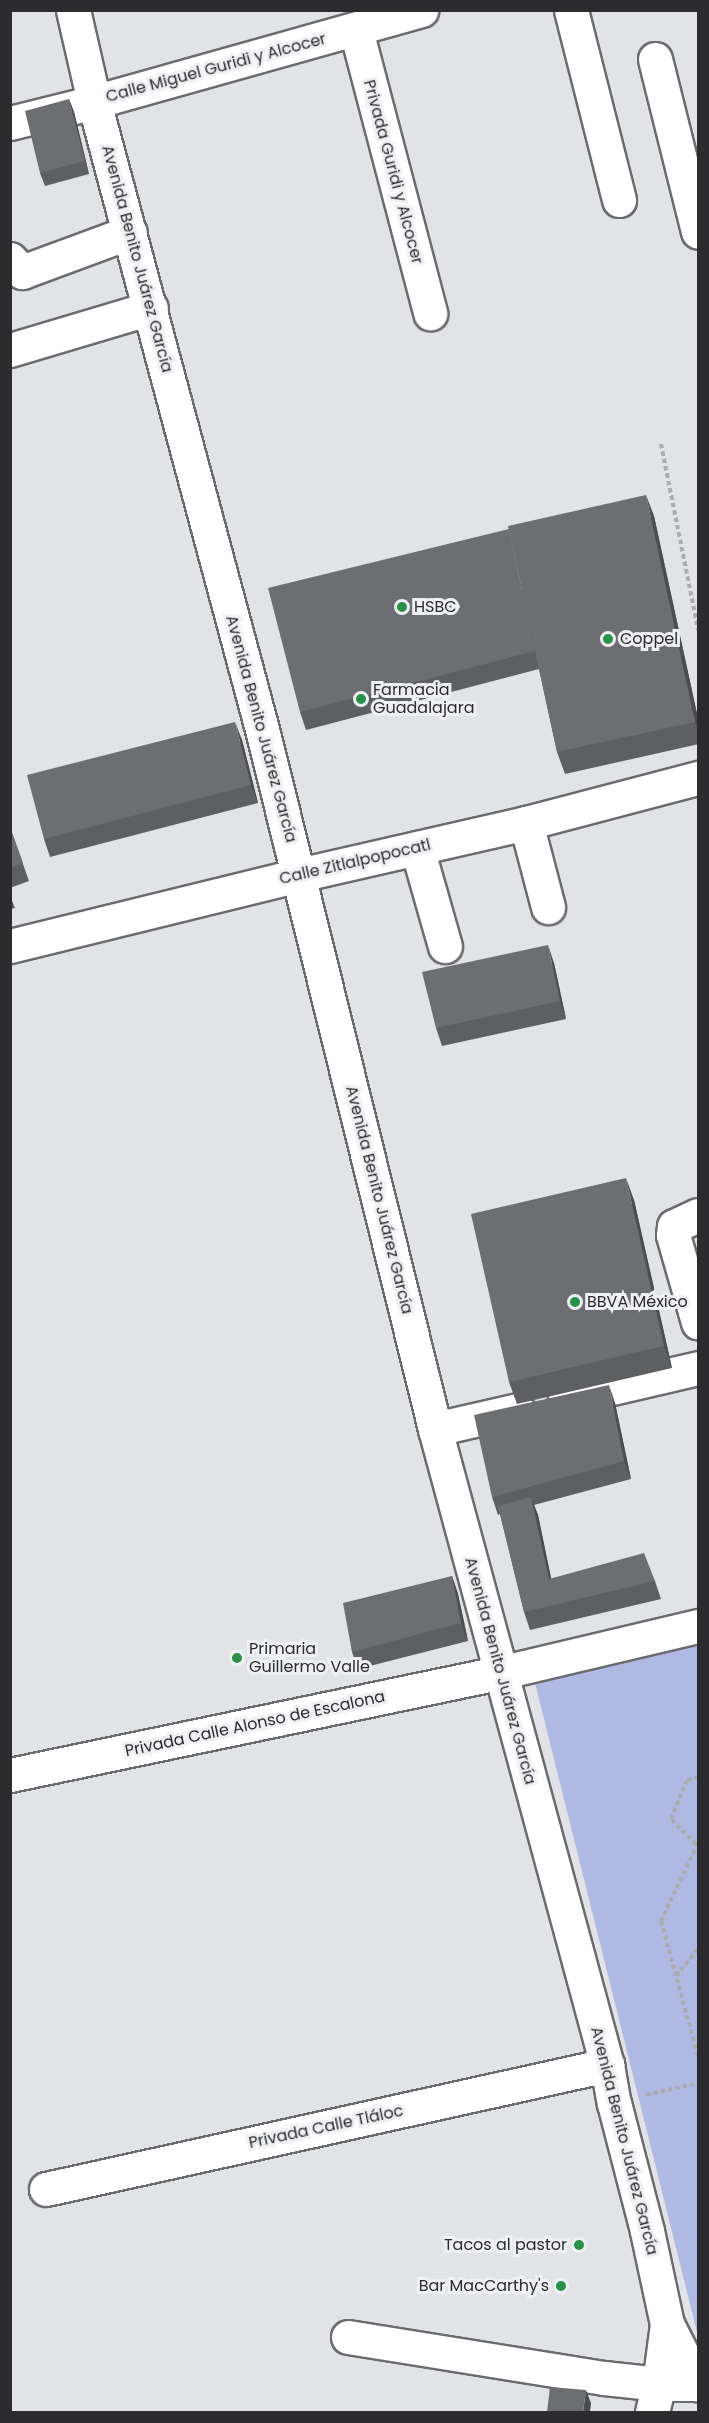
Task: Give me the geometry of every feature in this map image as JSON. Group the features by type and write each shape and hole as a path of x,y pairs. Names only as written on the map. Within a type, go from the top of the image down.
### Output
{"main road":[{"name":"Avenida Benito Juárez García","path":"73,10 94,102 151,308 299,875 435,1429 499,1673 607,2065 667,2324 698,2384"},
{"name":"Calle Miguel Guridi y Alcocer","path":"10,123 356,30 421,10"},
{"path":"571,10 618,200"},
{"name":"Privada Guridi y Alcocer","path":"356,30 430,313"},
{"path":"655,59 699,232"},
{"path":"14,270 130,232"},
{"path":"10,350 151,308"},
{"name":"Calle Zitlalpopocatl","path":"10,946 299,875 526,824 699,778"},
{"path":"526,824 548,907"},
{"path":"417,848 445,946"},
{"path":"699,1215 674,1226 673,1235 699,1322"},
{"path":"435,1429 699,1368"},
{"name":"Privada Calle Alonso de Escalona","path":"10,1775 499,1673 699,1626"},
{"name":"Privada Calle Tláloc","path":"46,2188 607,2065"},
{"path":"655,2398 667,2324"},
{"path":"348,2337 655,2398 698,2384"}],"path":[{"path":"661,444 699,630"},
{"path":"699,1777 687,1780 671,1819 697,1843 661,1921 699,2056"},
{"path":"676,1977 699,1949"},
{"path":"614,2103 699,2083"}],"shaded area":[{"path":"698,1641 698,2336 535,1683"}],"building":[{"path":"69,99 85,161 40,173 25,111"},
{"name":"Coppel","path":"646,495 695,722 557,752 508,526"},
{"path":"509,529 535,651 300,712 268,588"},
{"path":"235,722 251,785 44,839 27,775"},
{"path":"10,827 23,863 10,868"},
{"path":"548,945 560,1001 436,1028 422,972"},
{"name":"BBVA México","path":"626,1178 664,1346 509,1382 471,1214"},
{"path":"609,1385 624,1461 492,1497 474,1415"},
{"path":"531,1497 549,1579 644,1553 655,1581 524,1612 498,1506"},
{"path":"452,1576 461,1623 352,1652 343,1603"},
{"path":"550,2387 586,2390 583,2412 547,2412"}],"place":[{"name":"HSBC","path":"402,607"},
{"name":"Coppel","path":"608,639"},
{"name":"Farmacia Guadalajara","path":"361,699"},
{"name":"BBVA México","path":"575,1302"},
{"name":"Primaria Guillermo Valle","path":"237,1658"},
{"name":"Tacos al pastor","path":"579,2245"},
{"name":"Bar MacCarthy's","path":"561,2286"}]}
